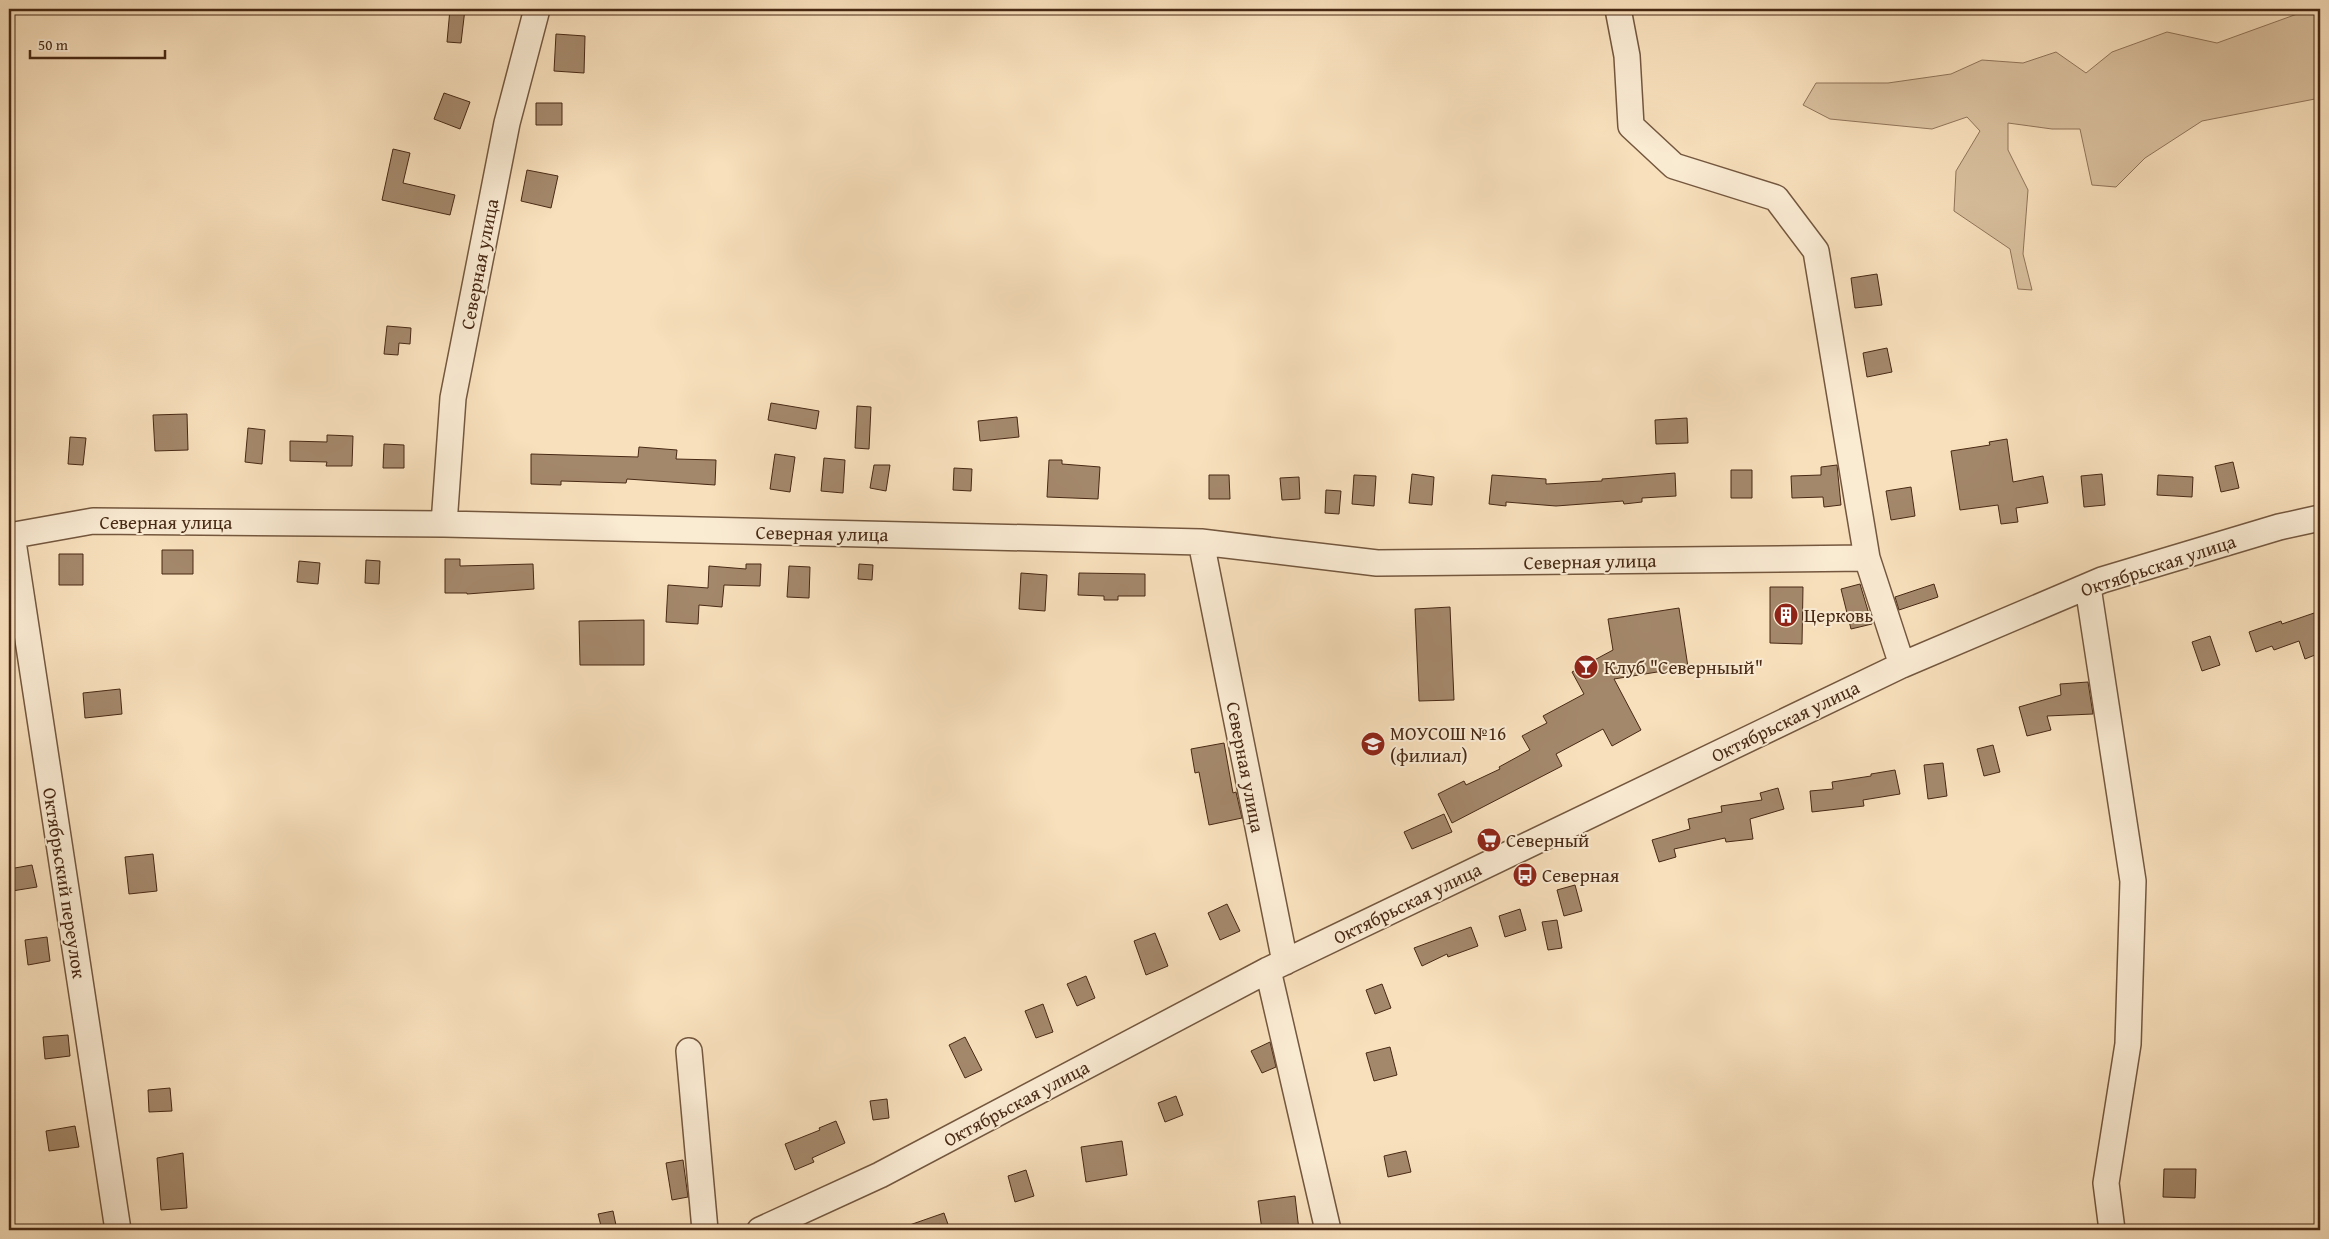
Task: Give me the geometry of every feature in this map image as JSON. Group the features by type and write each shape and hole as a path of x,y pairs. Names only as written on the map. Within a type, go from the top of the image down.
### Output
{"street":[{"name":"Северная улица","path":"444,524 453,398 507,123 538,9"},
{"path":"1618,9 1627,56 1631,126 1674,166 1776,198 1816,251 1867,558 1902,665"},
{"name":"Октябрьская улица","path":"760,1230 880,1175 1277,966 1902,665 2102,580 2270,530 2320,518"},
{"name":"Северная улица","path":"10,535 93,521 444,524 1201,542 1377,563 1867,558"},
{"name":"Октябрьский переулок","path":"10,535 118,1230"},
{"name":"Северная улица","path":"1201,542 1277,966"},
{"path":"2088,586 2133,881 2128,1044 2106,1183 2112,1230"},
{"path":"1277,966 1328,1230"},
{"path":"689,1051 705,1230"}],"shaded area":[{"path":"2311,9 2320,9 2320,98 2202,121 2145,158 2116,187 2092,185 2080,129 2052,129 2008,123 2008,150 2028,190 2023,254 2032,290 2018,289 2010,249 1954,211 1956,171 1980,131 1967,117 1932,129 1830,119 1803,105 1816,83 1888,83 1951,74 1982,60 2023,63 2056,52 2086,73 2112,52 2167,32 2217,43"}],"building":[{"path":"450,9 465,9 461,43 447,42"},
{"path":"556,34 585,36 584,73 554,71"},
{"path":"444,93 470,102 460,129 434,119"},
{"path":"536,103 562,103 562,125 536,125"},
{"path":"393,149 410,153 403,183 455,195 450,215 382,200"},
{"path":"527,170 558,176 551,208 521,201"},
{"path":"1877,274 1882,305 1855,308 1851,278"},
{"path":"387,326 411,328 410,344 399,343 398,355 384,354"},
{"path":"1887,348 1892,372 1867,377 1863,353"},
{"path":"771,403 819,411 816,429 768,420"},
{"path":"857,406 871,407 869,449 855,448"},
{"path":"187,414 188,450 155,451 153,415"},
{"path":"1017,417 1019,437 980,441 978,421"},
{"path":"1687,418 1688,443 1656,444 1655,420"},
{"path":"248,428 265,430 262,464 245,462"},
{"path":"327,435 353,436 352,466 326,466 327,462 290,461 290,441 327,442"},
{"path":"70,437 86,438 83,465 68,464"},
{"path":"2007,439 2013,482 2043,476 2048,503 2016,508 2018,522 2001,524 1998,505 1960,510 1951,451 1990,445 1989,442"},
{"path":"384,444 404,445 404,468 383,468"},
{"path":"639,447 677,450 676,459 716,460 715,485 627,479 626,483 561,481 561,485 531,484 531,454 638,457"},
{"path":"775,454 795,457 790,492 770,489"},
{"path":"824,458 845,460 843,493 821,491"},
{"path":"1049,460 1062,460 1062,464 1100,467 1098,499 1047,497"},
{"path":"2233,462 2239,488 2221,492 2215,466"},
{"path":"874,465 890,465 886,491 870,488"},
{"path":"1837,465 1841,505 1824,507 1823,497 1792,498 1791,476 1821,475 1821,467"},
{"path":"954,468 972,469 971,491 953,490"},
{"path":"1731,470 1752,470 1752,498 1731,498"},
{"path":"1675,473 1676,496 1642,498 1642,502 1624,504 1623,501 1556,506 1506,502 1506,506 1489,504 1492,475 1546,479 1546,484 1602,481 1602,479"},
{"path":"1412,474 1434,477 1432,505 1409,503"},
{"path":"2102,474 2105,505 2084,507 2081,476"},
{"path":"1209,475 1229,475 1230,499 1209,499"},
{"path":"1354,475 1376,476 1374,506 1352,504"},
{"path":"2158,475 2193,477 2192,497 2157,495"},
{"path":"1299,477 1300,499 1282,500 1280,478"},
{"path":"1911,487 1915,516 1891,520 1886,491"},
{"path":"1326,490 1341,491 1339,514 1325,513"},
{"path":"162,550 193,550 193,574 162,574"},
{"path":"59,554 83,554 83,585 59,585"},
{"path":"445,559 460,559 460,566 533,564 534,589 467,594 445,593"},
{"path":"366,560 380,561 379,584 365,583"},
{"path":"299,561 320,563 318,584 297,582"},
{"path":"746,564 761,564 760,586 724,585 722,607 699,605 698,624 666,622 668,585 708,588 709,566 746,569"},
{"path":"859,564 873,565 872,580 858,579"},
{"path":"789,566 810,567 809,598 787,597"},
{"path":"1021,573 1047,575 1045,611 1019,609"},
{"path":"1079,573 1145,574 1145,596 1118,596 1118,600 1104,600 1104,596 1078,595"},
{"path":"1860,584 1872,624 1851,629 1841,589"},
{"path":"1934,584 1938,597 1899,610 1895,597"},
{"name":"Церковь","path":"1770,587 1803,587 1802,644 1770,643"},
{"path":"1450,607 1454,700 1419,701 1415,609"},
{"path":"1679,608 1688,667 1614,679 1641,730 1612,746 1603,729 1556,754 1562,766 1452,823 1438,794 1464,781 1466,785 1500,769 1499,767 1530,750 1522,736 1547,723 1543,716 1584,694 1572,672 1613,650 1608,619"},
{"path":"2320,611 2320,653 2305,659 2299,641 2274,650 2272,646 2256,652 2249,632 2281,621 2282,624"},
{"path":"644,620 644,665 580,665 579,621"},
{"path":"2210,636 2220,665 2202,671 2192,642"},
{"path":"2088,682 2093,714 2047,716 2051,730 2027,736 2019,707 2061,695 2060,684"},
{"path":"120,689 122,714 85,718 83,693"},
{"path":"1224,743 1233,793 1236,792 1242,818 1209,825 1199,772 1195,773 1191,749"},
{"path":"1993,745 2000,772 1984,776 1977,749"},
{"path":"1943,763 1947,796 1928,799 1924,765"},
{"path":"1895,770 1900,794 1863,800 1864,806 1812,812 1810,791 1833,789 1832,782"},
{"path":"1778,788 1784,809 1750,819 1753,839 1726,842 1725,838 1674,849 1676,857 1659,862 1652,840 1690,829 1688,819 1722,812 1721,806 1762,800 1760,793"},
{"path":"1444,814 1452,832 1412,849 1404,832"},
{"path":"153,854 157,891 129,894 125,857"},
{"path":"32,865 37,887 12,891 9,869"},
{"path":"1575,885 1582,911 1564,916 1557,890"},
{"path":"1227,904 1240,931 1220,940 1208,913"},
{"path":"1520,909 1526,930 1505,937 1499,916"},
{"path":"1557,920 1562,948 1548,950 1542,922"},
{"path":"1471,927 1478,946 1448,957 1447,954 1422,966 1414,948"},
{"path":"1155,933 1168,966 1146,975 1134,941"},
{"path":"47,937 50,961 28,965 25,940"},
{"path":"1086,976 1095,998 1077,1006 1067,984"},
{"path":"1382,984 1391,1008 1375,1014 1366,990"},
{"path":"1043,1004 1053,1032 1036,1038 1025,1011"},
{"path":"68,1035 70,1056 45,1059 43,1037"},
{"path":"965,1037 982,1070 965,1078 949,1045"},
{"path":"1270,1042 1276,1067 1262,1073 1251,1051"},
{"path":"1390,1047 1397,1075 1374,1081 1366,1053"},
{"path":"170,1088 172,1111 149,1112 148,1090"},
{"path":"1176,1096 1183,1115 1165,1122 1158,1103"},
{"path":"887,1099 889,1118 873,1120 870,1101"},
{"path":"836,1121 845,1143 812,1158 814,1162 795,1170 785,1144 820,1130 819,1128"},
{"path":"75,1126 79,1147 49,1151 46,1131"},
{"path":"1122,1141 1127,1175 1086,1182 1081,1147"},
{"path":"1406,1151 1411,1172 1388,1177 1384,1156"},
{"path":"183,1153 187,1208 161,1210 157,1158"},
{"path":"683,1160 688,1197 672,1200 666,1163"},
{"path":"2164,1169 2196,1169 2195,1198 2163,1197"},
{"path":"1026,1170 1034,1196 1015,1202 1008,1176"},
{"path":"1295,1196 1299,1230 1262,1230 1258,1201"},
{"path":"613,1211 617,1230 602,1230 598,1214"},
{"path":"944,1213 950,1230 901,1230 901,1228"}],"place":[{"name":"Церковь","path":"1786,615"},
{"name":"Клуб \"Северныый\"","path":"1586,667"},
{"name":"МОУСОШ №16 (филиал)","path":"1373,744"},
{"name":"Северный","path":"1489,840"},
{"name":"Северная","path":"1525,875"}]}
